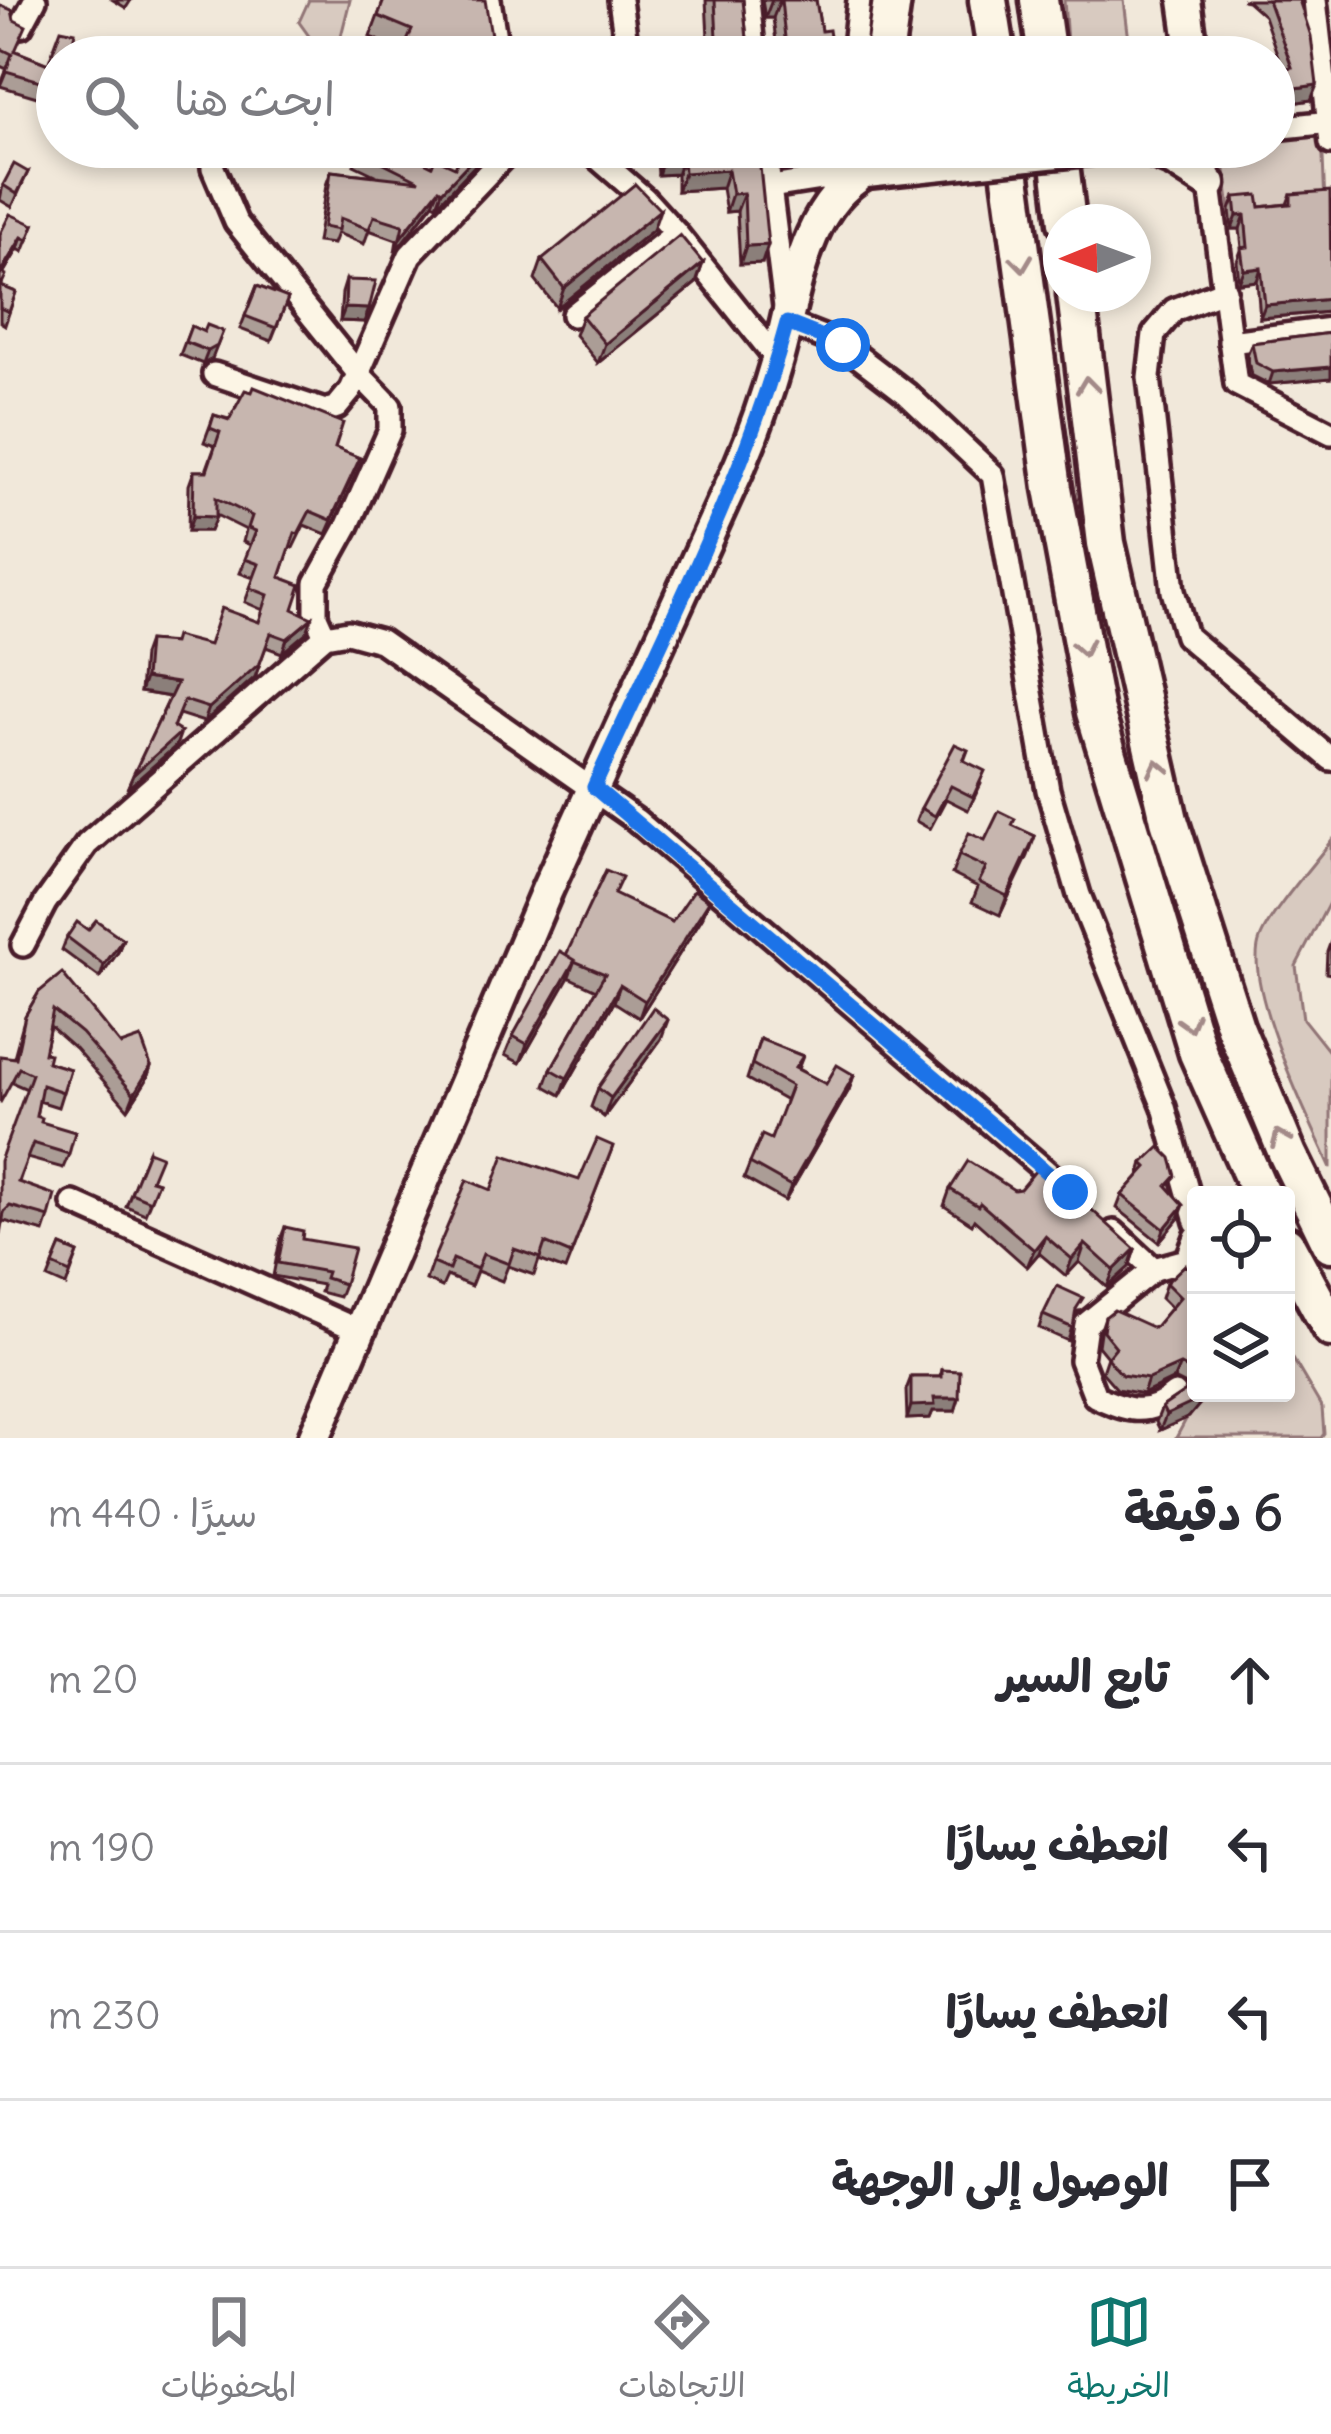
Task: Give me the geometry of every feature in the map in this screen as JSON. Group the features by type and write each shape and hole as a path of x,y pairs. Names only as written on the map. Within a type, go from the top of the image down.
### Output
{"highway":[{"path":"887,36 892,0"},
{"path":"988,0 994,36"},
{"path":"1039,0 1044,36"},
{"path":"1010,168 1053,488 1095,712 1198,1053 1257,1186"},
{"path":"1061,168 1065,204"},
{"path":"1078,312 1106,543 1169,820 1235,1027 1331,1243"},
{"path":"1295,1263 1331,1328"}],"main road":[{"path":"1185,0 1190,36"},
{"path":"1185,168 1210,184"},
{"path":"314,1438 594,787 740,465 777,359 808,246 849,169"}],"street":[{"path":"21,26 35,0"},
{"path":"489,0 495,36"},
{"path":"620,0 625,36"},
{"path":"748,0 752,36"},
{"path":"856,36 860,0"},
{"path":"1295,128 1330,129 1315,0"},
{"path":"213,168 236,222 390,406 390,430 316,583 316,616 325,636"},
{"path":"214,374 325,411 337,407 351,390 410,255 493,168"},
{"path":"609,168 676,233 777,359"},
{"path":"768,168 787,323 843,345 908,394 994,476 1048,790 1079,895 1164,1107 1187,1190"},
{"path":"1208,168 1236,384 1331,433"},
{"path":"771,187 849,169"},
{"path":"573,315 676,233"},
{"path":"1225,290 1174,310 1154,334 1149,377 1173,590 1186,636 1331,759"},
{"path":"1230,342 1331,329"},
{"path":"23,945 45,903 87,844 325,636 348,632 381,641 594,787 1070,1192"},
{"path":"73,1203 360,1331"},
{"path":"1104,1223 1154,1269"},
{"path":"1175,1394 1163,1404 1130,1413 1095,1396 1081,1360 1086,1324 1154,1269 1187,1260"}],"shaded area":[{"path":"309,0 350,0 341,36 309,36 299,22"},
{"path":"1064,0 1124,0 1128,36 1067,36"},
{"path":"1322,134 1325,204 1230,210 1225,168 1295,168 1295,137"},
{"path":"1331,841 1331,899 1296,966 1303,1019 1331,1054 1331,1168 1281,1053 1257,960 1260,939 1273,916"},
{"path":"1295,1362 1322,1408 1321,1438 1176,1438 1195,1402 1295,1402"}],"building":[{"path":"384,0 485,0 491,36 409,36 412,30 378,16"},
{"path":"715,0 743,0 747,36 717,36"},
{"path":"781,0 816,0 821,31 829,30 830,36 785,36"},
{"path":"1268,0 1299,0 1311,36 1317,85 1295,88 1295,36 1281,36"},
{"path":"0,5 12,10 14,20 26,26 15,51 36,59 36,80 6,71 12,54 0,48"},
{"path":"14,164 28,172 17,194 3,185"},
{"path":"394,168 464,168 439,189 400,238 403,225 374,216 369,229 340,218 338,230 323,227 331,171 420,181"},
{"path":"684,168 760,168 768,245 746,246 744,193 732,194 728,170 684,173"},
{"path":"635,184 660,210 564,288 542,260"},
{"path":"1330,191 1331,299 1265,305 1261,268 1244,270 1245,215 1237,216 1235,197 1258,195 1260,207 1291,204 1291,194"},
{"path":"10,214 34,225 28,240 22,237 0,273 0,234"},
{"path":"680,235 703,263 605,344 582,316"},
{"path":"0,273 6,275 1,286 16,292 9,312 0,308"},
{"path":"346,280 376,281 369,309 345,308"},
{"path":"257,286 288,298 276,328 245,316"},
{"path":"207,325 223,331 217,346 208,351 185,342 191,326 204,332"},
{"path":"1331,333 1331,367 1273,372 1256,363 1252,343"},
{"path":"254,387 343,423 335,448 360,458 331,520 310,511 295,533 280,577 301,585 293,609 312,618 287,639 271,633 260,663 209,708 184,700 173,727 181,732 133,775 177,683 145,678 148,641 173,643 175,636 209,645 221,608 259,622 268,595 250,588 259,564 245,559 256,531 248,528 252,516 216,498 216,517 193,516 194,471 207,471 220,432 210,428 214,415 229,420 245,390 252,392"},
{"path":"955,744 968,750 963,760 985,771 973,797 951,786 935,816 921,808"},
{"path":"999,811 1015,819 1012,825 1035,836 1007,896 979,882 986,868 959,855 969,833 985,840"},
{"path":"606,870 622,877 614,894 672,922 694,890 709,901 645,1001 620,985 567,1078 551,1069 605,974 566,955"},
{"path":"96,920 123,939 104,965 67,937 77,922 88,930"},
{"path":"560,951 575,960 527,1044 513,1036"},
{"path":"62,973 121,1045 141,1038 151,1066 134,1094 81,1033 53,1010 44,1053 49,1054 47,1062 70,1069 63,1092 42,1085 36,1116 41,1122 75,1132 69,1154 33,1143 18,1182 55,1195 49,1217 10,1206 4,1212 0,1234 0,1161 32,1074 19,1068 0,1103 0,1056 16,1058 25,1016 39,992"},
{"path":"653,1008 668,1020 611,1098 598,1088"},
{"path":"760,1039 803,1056 795,1068 826,1084 837,1065 854,1075 791,1186 750,1163 762,1135 771,1139 791,1086 752,1064"},
{"path":"597,1139 613,1146 571,1254 545,1243 540,1258 514,1249 509,1264 483,1254 477,1269 453,1259 449,1270 432,1263 467,1180 491,1190 504,1155 579,1180"},
{"path":"1160,1147 1171,1158 1176,1176 1167,1186 1184,1205 1164,1229 1122,1195"},
{"path":"148,1151 161,1156 151,1180 158,1182 150,1201 131,1193"},
{"path":"968,1161 1014,1190 1041,1164 1135,1249 1114,1270 1085,1244 1072,1259 1045,1236 1034,1250 980,1203 950,1189"},
{"path":"285,1227 303,1231 302,1239 354,1248 344,1284 325,1278 327,1272 278,1263"},
{"path":"61,1246 78,1253 70,1273 53,1265"},
{"path":"1187,1267 1187,1369 1180,1365 1148,1379 1122,1375 1107,1358 1116,1347 1103,1331 1105,1317 1114,1310 1154,1328 1180,1297 1166,1283"},
{"path":"1057,1286 1083,1298 1073,1328 1043,1315"},
{"path":"942,1370 960,1371 959,1398 934,1398 935,1405 911,1406 911,1377 942,1377"},
{"path":"1187,1390 1187,1402 1194,1402 1166,1415 1162,1407"}],"route":[{"path":"843,345 787,323 740,465 594,787 1070,1192"}]}
